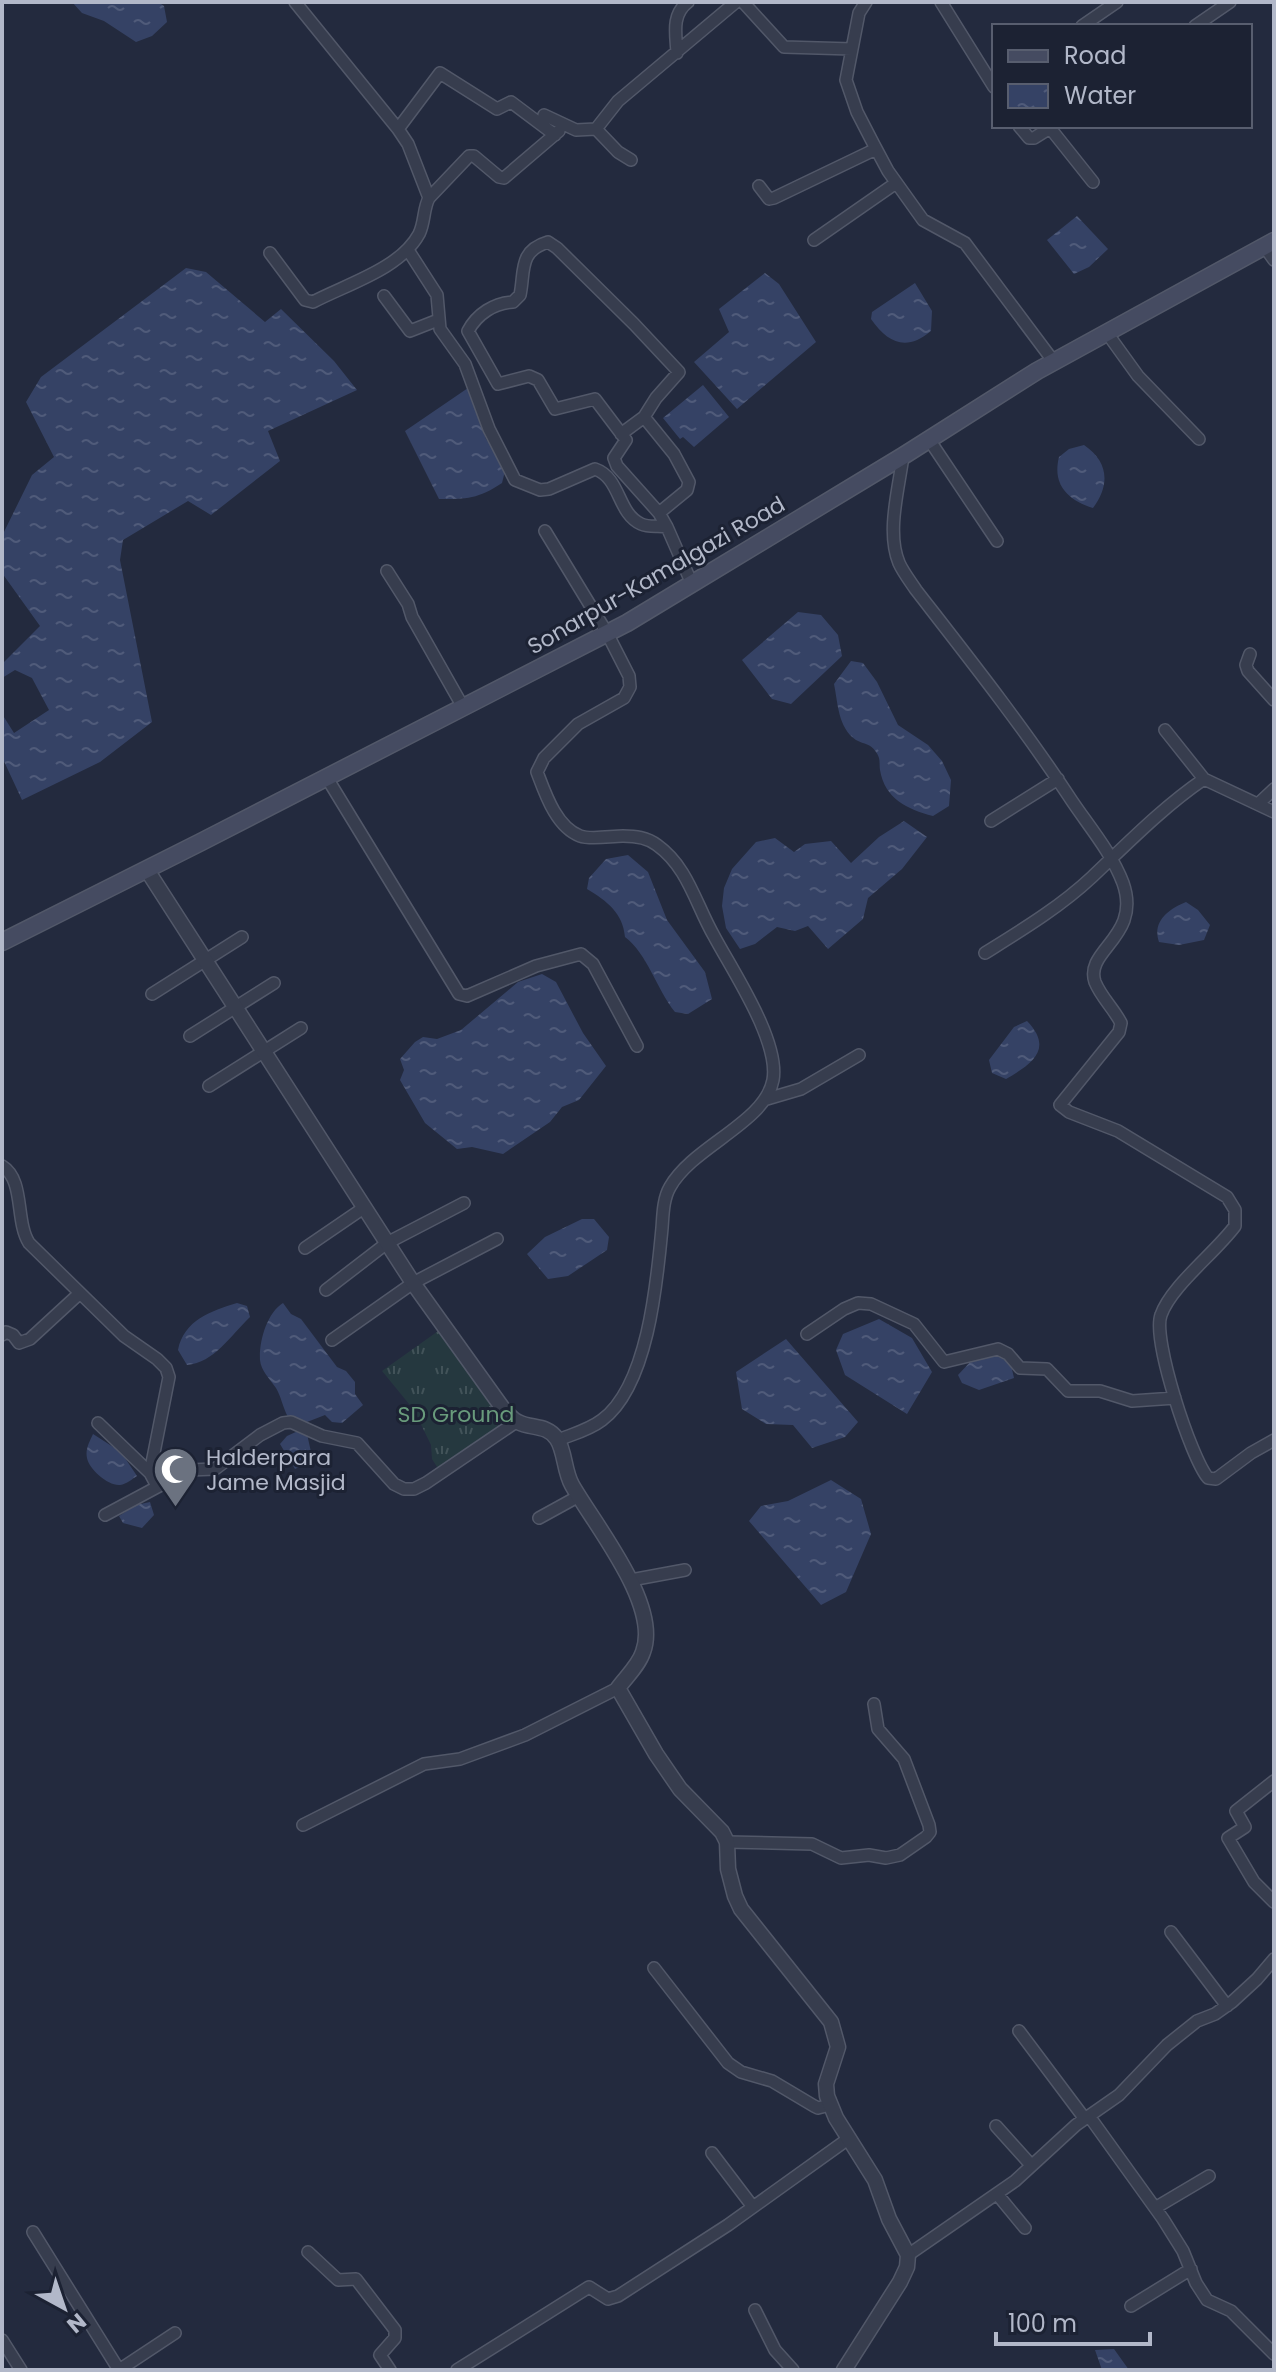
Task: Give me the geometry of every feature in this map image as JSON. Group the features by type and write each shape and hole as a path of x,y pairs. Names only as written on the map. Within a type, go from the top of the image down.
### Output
{"main road":[{"name":"Sonarpur-Kamalgazi Road","path":"2,942 607,633 1054,362 1271,249"}],"street":[{"path":"295,2 398,129 408,144 429,198"},
{"path":"677,53 675,23 681,7 688,2"},
{"path":"544,115 576,130 596,129 618,101 736,2"},
{"path":"743,2 784,47 852,49"},
{"path":"941,2 992,83"},
{"path":"1198,24 1230,2"},
{"path":"862,3 846,80 876,149 923,220 965,243 1054,362"},
{"path":"1085,24 1114,3"},
{"path":"398,129 440,73 497,109 511,102 555,135"},
{"path":"270,253 309,303 389,264 408,250 424,222 429,198 469,156 474,156 504,178 566,126"},
{"path":"1021,128 1029,138 1034,138 1049,128"},
{"path":"1052,128 1093,182"},
{"path":"596,129 618,152 631,160"},
{"path":"759,186 769,199 876,149"},
{"path":"814,240 896,183"},
{"path":"621,434 644,417 679,372 557,248 548,242 540,245 522,264 520,295 513,302 489,309 472,323 468,331 498,384 529,376 538,380 555,409 595,399 621,434 626,440 614,458 617,466 659,513 692,584"},
{"path":"408,250 437,295 440,329 465,364 489,429 515,480 540,490 549,489 595,469 603,472 617,490 622,505 636,521 652,527 667,527"},
{"path":"384,296 410,331 438,320"},
{"path":"1107,333 1138,376 1199,439"},
{"path":"644,417 674,454 689,482 687,490 659,513"},
{"path":"928,438 997,541"},
{"path":"903,456 895,516 894,546 899,563 916,590 1028,734 1110,858 1122,882 1128,906 1119,932 1096,962 1094,971 1095,981 1121,1023 1119,1032 1060,1105 1069,1112 1144,1145 1227,1197 1235,1210 1235,1226 1169,1300 1159,1318 1169,1380 1198,1463 1208,1478 1216,1479 1274,1440"},
{"path":"545,531 607,633 629,676 630,687 624,698 578,724 544,758 537,772 547,798 562,821 581,836 635,836 653,842 685,875 713,935 747,990 763,1030 773,1065 773,1079 767,1099"},
{"path":"387,571 463,707"},
{"path":"1250,654 1246,665 1248,671 1274,700"},
{"path":"1165,730 1204,779 1274,812"},
{"path":"327,778 459,994 467,996 546,963 581,954 593,964 637,1046"},
{"path":"991,821 1058,779"},
{"path":"985,953 1060,903 1178,797 1204,779"},
{"path":"1258,804 1274,789"},
{"path":"147,870 413,1283 504,1410 516,1422 547,1429 558,1440 570,1482 631,1580 643,1618 643,1653 618,1688 525,1735 460,1759 424,1764 303,1825"},
{"path":"152,994 242,937"},
{"path":"190,1036 274,983"},
{"path":"209,1086 301,1028"},
{"path":"558,1440 604,1419 617,1406 636,1373 658,1277 664,1205 670,1187 695,1156 767,1099 801,1089 859,1055"},
{"path":"2,1166 10,1171 15,1182 24,1235 29,1243 124,1336 166,1368 169,1377 150,1473"},
{"path":"326,1290 387,1243 464,1203"},
{"path":"305,1248 365,1207"},
{"path":"332,1340 413,1283 497,1239"},
{"path":"2,1335 6,1332 13,1335 19,1343 30,1339 80,1293"},
{"path":"807,1334 844,1309 858,1303 871,1304 914,1324 944,1362 998,1349 1008,1354 1020,1368 1047,1369 1068,1391 1100,1391 1132,1401 1175,1398"},
{"path":"105,1515 189,1470 215,1469 260,1435 283,1423 291,1422 322,1436 357,1443 394,1484 404,1489 414,1489 504,1433 516,1422"},
{"path":"98,1423 150,1473 157,1486"},
{"path":"539,1518 579,1496"},
{"path":"631,1580 685,1570"},
{"path":"618,1688 672,1778 712,1820 727,1842 728,1869 738,1903 831,2022 836,2035 835,2060 826,2084 830,2105 875,2180 889,2219 908,2255 907,2267 900,2282 844,2370"},
{"path":"727,1842 812,1844 841,1858 869,1855 886,1858 900,1855 926,1837 930,1832 929,1825 907,1765 878,1729 874,1704"},
{"path":"1274,1781 1236,1811 1245,1827 1228,1838 1254,1882 1274,1902"},
{"path":"1171,1932 1227,2006"},
{"path":"908,2255 997,2194 1119,2095 1167,2045 1197,2021 1227,2006 1274,1959"},
{"path":"654,1968 728,2063 741,2072 772,2081 818,2108 830,2105"},
{"path":"1019,2031 1155,2208 1183,2251 1207,2300 1231,2311 1274,2354"},
{"path":"996,2126 1031,2165"},
{"path":"457,2370 589,2287 608,2299 618,2296 753,2207 848,2139"},
{"path":"712,2153 753,2207"},
{"path":"1155,2208 1209,2176"},
{"path":"997,2194 1025,2228"},
{"path":"33,2232 119,2370 175,2333"},
{"path":"308,2252 338,2280 356,2279 395,2330 395,2338 380,2355 390,2370"},
{"path":"1131,2306 1191,2269"},
{"path":"755,2310 775,2350 793,2370"},
{"path":"2,2340 21,2370"}],"green space":[{"name":"SD Ground","path":"441,1329 510,1422 439,1470 414,1410 382,1371"}],"water":[{"path":"72,2 158,2 164,6 167,22 152,36 136,42 104,21 82,13"},
{"path":"1077,216 1108,249 1089,267 1074,274 1047,240"},
{"path":"186,268 206,272 265,322 281,309 334,361 357,390 268,431 280,461 211,515 188,501 123,540 120,560 152,722 100,762 22,800 2,757 2,714 14,733 49,710 32,678 15,670 2,678 2,664 40,626 2,573 2,536 32,475 54,457 26,402 41,377"},
{"path":"765,273 779,284 816,342 737,409 694,362 729,332 719,309"},
{"path":"915,283 932,311 931,331 913,341 898,342 877,327 871,319 872,312"},
{"path":"703,385 729,417 694,447 683,437 680,439 663,418"},
{"path":"468,388 486,439 506,467 502,483 472,497 439,499 405,431"},
{"path":"1084,445 1098,459 1104,474 1102,491 1093,508 1069,496 1058,476 1059,457 1069,449"},
{"path":"798,612 821,615 838,635 842,656 791,704 772,699 742,660"},
{"path":"851,661 863,663 877,682 898,725 928,745 942,761 951,780 949,806 933,816 906,806 892,795 883,780 876,752 856,740 846,729 834,684"},
{"path":"904,821 927,837 902,869 868,898 863,919 828,949 808,926 795,931 777,927 755,944 740,949 726,928 722,906 724,888 732,869 756,842 775,838 794,852 805,844 831,841 851,863 879,837"},
{"path":"628,855 648,872 667,920 705,972 712,999 688,1014 675,1012 640,952 625,937 617,914 587,889 589,878 606,859"},
{"path":"1186,902 1198,910 1210,925 1204,940 1179,945 1159,942 1158,928 1163,917"},
{"path":"542,974 556,982 583,1033 606,1066 579,1100 562,1107 550,1122 503,1154 472,1147 457,1149 425,1123 400,1080 404,1070 400,1059 423,1037 437,1039 461,1030 518,982"},
{"path":"1027,1021 1039,1040 1036,1055 1024,1068 1006,1079 992,1073 989,1060 1014,1027"},
{"path":"582,1219 594,1219 609,1237 607,1250 568,1276 548,1279 527,1254 545,1237"},
{"path":"237,1303 247,1306 250,1317 214,1354 187,1365 178,1350 186,1331 208,1313"},
{"path":"283,1303 291,1314 301,1319 337,1367 346,1371 355,1382 355,1394 363,1405 342,1423 332,1422 325,1415 307,1422 288,1417 278,1391 262,1368 260,1353 265,1328"},
{"path":"879,1319 912,1338 932,1372 907,1414 845,1375 836,1350 843,1334"},
{"path":"786,1339 858,1422 845,1437 812,1448 793,1425 766,1424 742,1409 736,1372"},
{"path":"1008,1352 1014,1378 979,1390 962,1383 958,1375 972,1360"},
{"path":"298,1431 307,1434 311,1452 306,1464 295,1469 280,1444"},
{"path":"93,1434 121,1452 137,1476 125,1484 115,1485 95,1472 87,1455"},
{"path":"831,1480 861,1499 871,1534 846,1592 821,1605 749,1521 761,1506 788,1501"},
{"path":"150,1502 154,1515 142,1528 123,1523 119,1516 136,1505"},
{"path":"1114,2349 1129,2370 1102,2370 1095,2350"}],"place":[{"name":"Halderpara Jame Masjid","path":"175,1509"}]}
